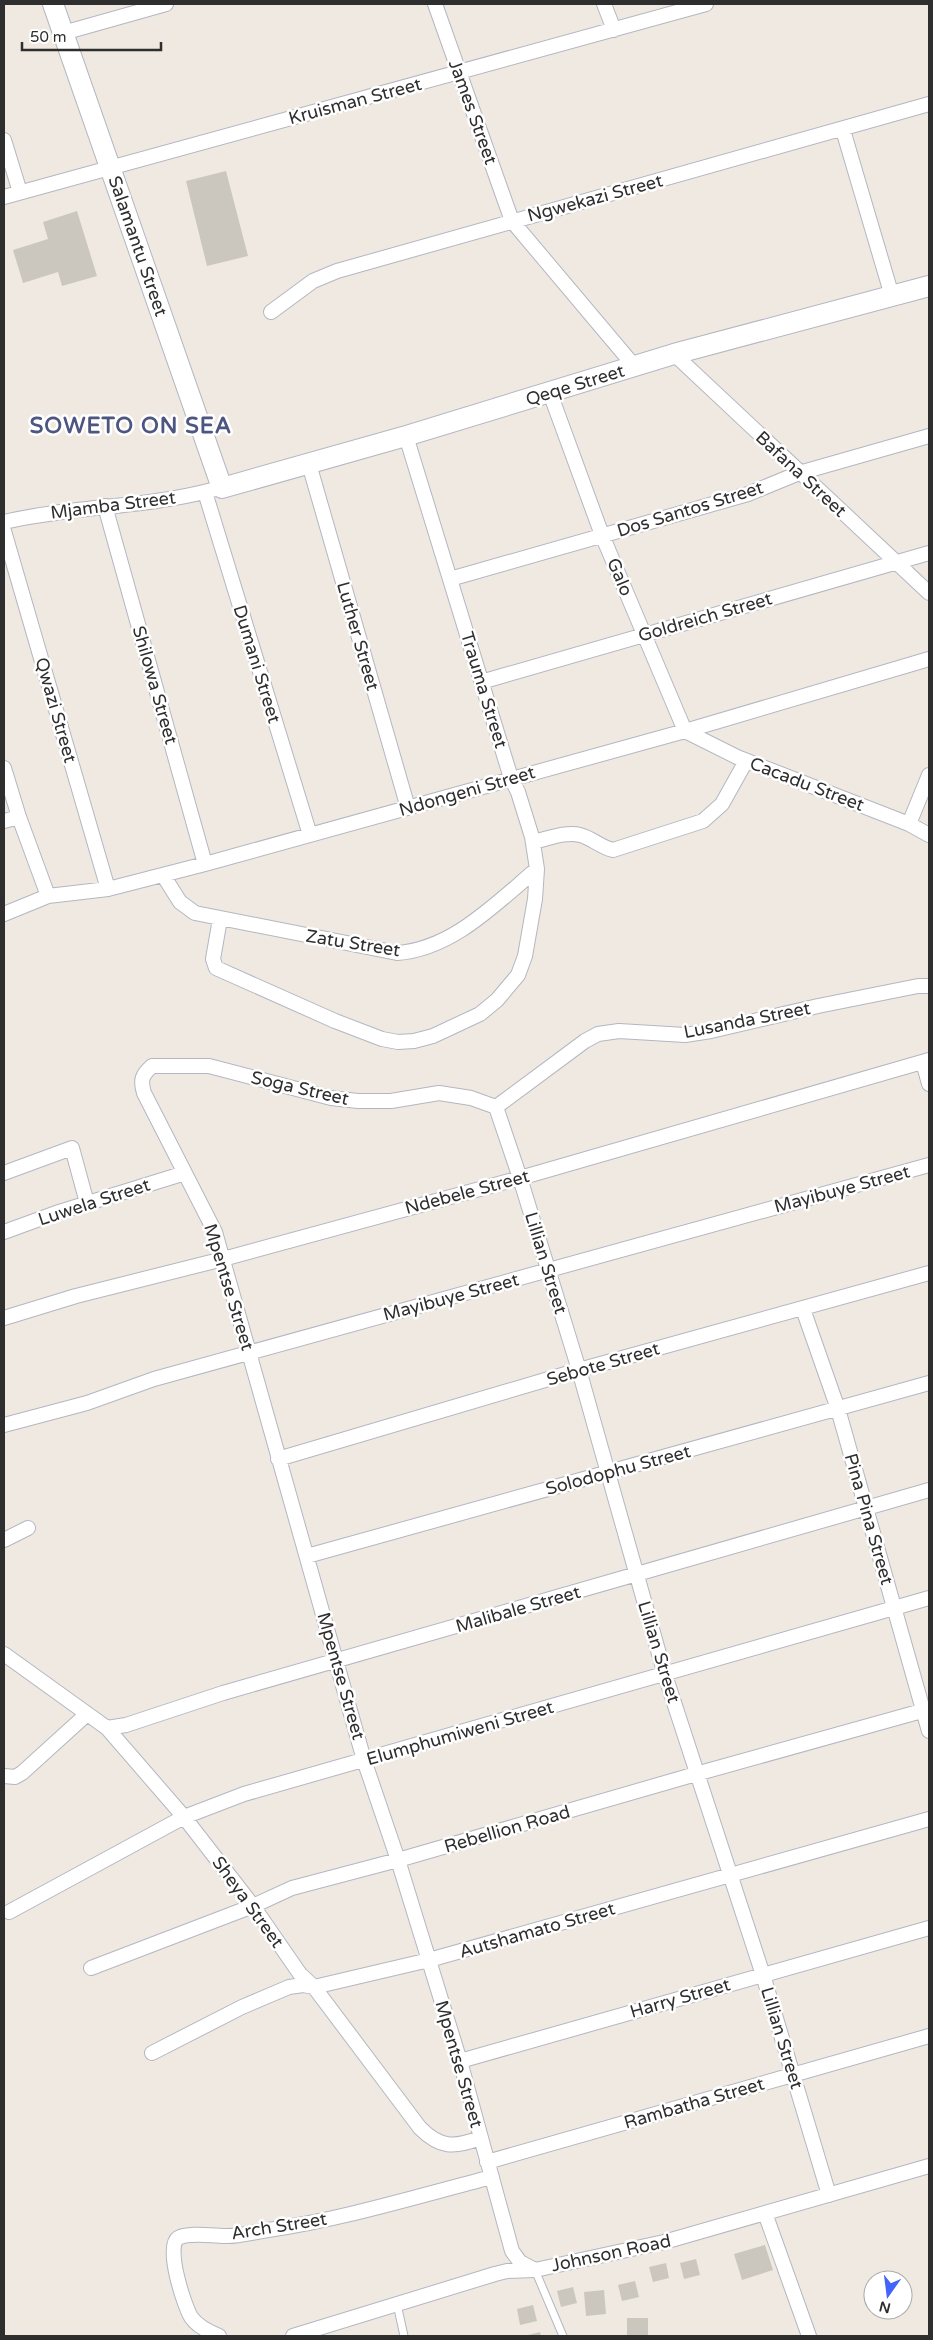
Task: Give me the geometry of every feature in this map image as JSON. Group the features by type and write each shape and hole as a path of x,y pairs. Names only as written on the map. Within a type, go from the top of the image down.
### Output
{"street":[{"name":"Salamantu Street","path":"53,4 111,169 214,490"},
{"path":"63,33 166,4"},
{"name":"James Street","path":"435,4 458,73 512,220 635,367"},
{"path":"604,4 614,30"},
{"name":"Kruisman Street","path":"4,197 706,4"},
{"name":"Ngwekazi Street","path":"270,312 313,281 338,271 512,220 844,130 929,104"},
{"path":"844,130 892,296"},
{"path":"4,140 20,192"},
{"name":"Qeqe Street","path":"214,490 406,436 674,354 929,286"},
{"name":"Bafana Street","path":"674,354 929,593"},
{"name":"Galo","path":"550,393 602,535 685,731"},
{"name":"Trauma Street","path":"220,919 213,959 216,968 221,972 368,1035 398,1042 414,1041 433,1036 480,1014 508,988 518,975 525,956 535,898 537,869 533,842 525,811 511,778 406,436"},
{"name":"Dos Santos Street","path":"450,579 748,494 799,473 929,436"},
{"name":"Luther Street","path":"309,464 408,808"},
{"name":"Mjamba Street","path":"4,522 40,514 163,500 214,490"},
{"name":"Dumani Street","path":"214,490 310,835"},
{"name":"Shilowa Street","path":"105,506 205,864"},
{"name":"Qwazi Street","path":"4,531 108,888"},
{"name":"Goldreich Street","path":"481,682 929,553"},
{"name":"Ndongeni Street","path":"4,914 48,896 108,888 205,864 685,731 929,659"},
{"name":"Cacadu Street","path":"685,731 746,761 909,824 929,835"},
{"path":"533,842 570,834 579,834 605,848 613,850 703,822 722,804 746,761"},
{"path":"4,768 18,817 48,896"},
{"path":"909,824 929,775"},
{"path":"4,821 18,817"},
{"name":"Zatu Street","path":"163,875 186,908 195,913 397,953 429,947 465,928 537,869"},
{"name":"Lusanda Street","path":"496,1107 585,1041 598,1034 619,1031 685,1035 711,1031 827,1004 918,986 929,986"},
{"path":"926,1061 929,1084"},
{"name":"Ndebele Street","path":"4,1318 76,1296 223,1259 520,1178 926,1061"},
{"name":"Soga Street","path":"141,1082 144,1073 152,1066 185,1064 209,1066 338,1099 358,1101 392,1100 439,1093 471,1098 496,1107"},
{"name":"Mpentse Street","path":"141,1082 144,1093 212,1223 364,1760 398,1860 460,2061 512,2251 520,2262 535,2270"},
{"name":"Lillian Street","path":"496,1107 520,1178 579,1370 665,1675 729,1876 763,1975 829,2195"},
{"path":"4,1173 72,1148 86,1204"},
{"name":"Mayibuye Street","path":"4,1425 88,1403 154,1379 929,1165"},
{"name":"Luwela Street","path":"4,1232 185,1173"},
{"name":"Sebote Street","path":"278,1459 579,1370 803,1309 929,1272"},
{"name":"Pina Pina Street","path":"803,1309 838,1410 926,1710 929,1731"},
{"name":"Solodophu Street","path":"307,1556 838,1410 929,1383"},
{"name":"Malibale Street","path":"107,1728 929,1490"},
{"path":"4,1540 28,1528"},
{"name":"Elumphumiweni Street","path":"9,1912 184,1817 244,1794 929,1598"},
{"name":"Sheya Street","path":"4,1654 107,1728 184,1817 253,1906 300,1974 314,1987 427,2136 435,2141 455,2145 480,2138"},
{"name":"Rebellion Road","path":"91,1968 253,1906 292,1888 398,1860 926,1710"},
{"path":"4,1776 15,1777 22,1774 87,1714"},
{"name":"Autshamato Street","path":"152,2054 242,2007 289,1987 303,1985 314,1987 429,1960 929,1819"},
{"name":"Harry Street","path":"460,2061 929,1928"},
{"name":"Rambatha Street","path":"487,2162 929,2036"},
{"name":"Johnson Road","path":"293,2336 507,2271 535,2270 664,2242 929,2166"},
{"name":"Arch Street","path":"219,2336 198,2325 188,2310 174,2265 172,2250 174,2242 179,2237 198,2235 228,2236 294,2227 492,2177"},
{"path":"765,2213 809,2336"}],"lane":[{"path":"535,2270 564,2336"},
{"path":"397,2304 404,2336"}],"building":[{"path":"226,171 248,256 207,266 186,181"},
{"path":"77,211 97,276 62,286 58,272 23,283 13,250 48,239 43,222"},
{"path":"765,2245 773,2270 742,2280 734,2254"},
{"path":"696,2259 700,2275 684,2279 680,2263"},
{"path":"666,2263 669,2278 653,2282 649,2267"},
{"path":"635,2281 639,2297 622,2301 618,2285"},
{"path":"573,2287 577,2303 561,2307 557,2291"},
{"path":"604,2290 606,2314 586,2316 584,2292"},
{"path":"533,2305 537,2321 520,2325 517,2309"},
{"path":"627,2318 648,2318 648,2336 627,2336"},
{"path":"540,2332 541,2336 524,2336"}],"district":[{"name":"SOWETO ON SEA","path":"131,425"}]}
